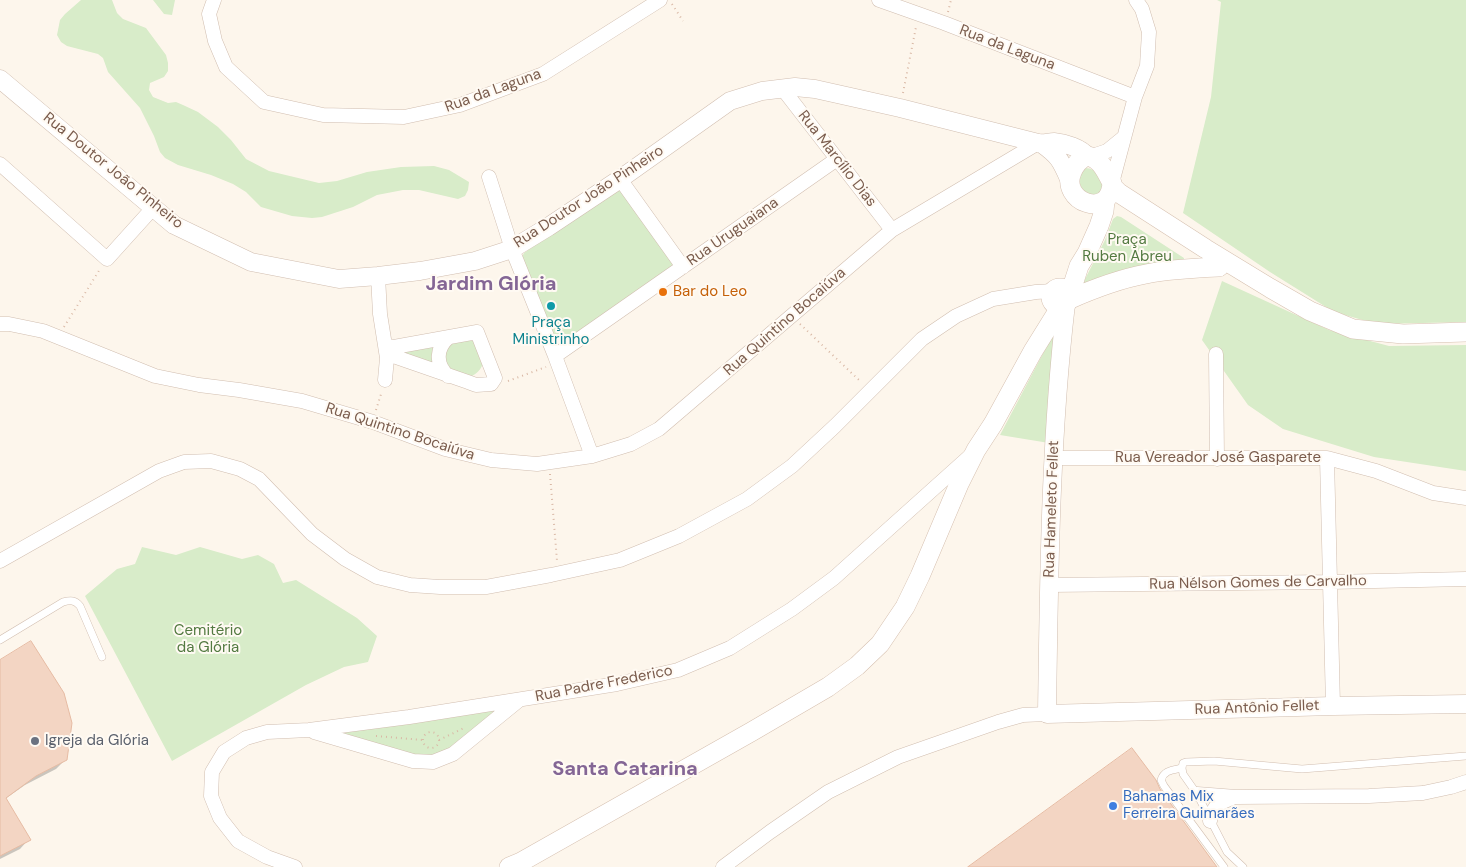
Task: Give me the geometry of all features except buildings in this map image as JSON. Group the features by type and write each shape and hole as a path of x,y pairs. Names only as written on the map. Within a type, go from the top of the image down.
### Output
{"main road":[{"path":"509,867 828,687 856,666 880,644 906,607 959,484 976,450 1044,335 1093,238 1104,211 1105,195 1102,164 1090,156 1081,158 1075,164 1069,179 1078,198 1105,195 1118,192 1254,279 1310,311 1354,329 1403,334 1466,332"},
{"path":"1105,195 1198,258 1254,279"},
{"path":"1064,298 1148,273 1220,267"}],"street":[{"name":"Rua da Laguna","path":"214,0 209,14 216,42 226,67 264,102 323,115 404,118 460,105 543,74 666,2"},
{"name":"Rua da Laguna","path":"879,0 1135,97"},
{"path":"1105,195 1135,97 1147,66 1149,32 1142,9 1136,0"},
{"name":"Rua Doutor João Pinheiro","path":"0,79 174,225 251,262 339,279 420,271 475,261 512,249 548,227 730,101 762,91 782,88 815,89 1040,143 1055,142 1076,148 1090,156"},
{"name":"Rua Marcílio Dias","path":"782,88 892,230"},
{"path":"1090,156 1108,151 1123,138"},
{"name":"Rua Doutor João Pinheiro","path":"1040,143 1055,153 1069,179"},
{"name":"Rua Quintino Bocaiúva","path":"0,324 42,331 155,376 199,385 302,400 373,422 445,449 491,460 537,464 592,456 631,444 659,429 892,230 1040,143"},
{"name":"Rua Uruguaiana","path":"556,359 837,158"},
{"path":"0,164 107,259 153,208"},
{"path":"489,177 512,249 592,456"},
{"path":"620,178 683,267"},
{"path":"378,276 380,314 387,361 385,380"},
{"path":"0,561 159,471 184,462 211,461 240,469 259,480 312,534 345,560 377,577 410,584 449,587 486,586 558,574 620,560 678,536 747,498 792,466 922,339 956,316 993,299 1036,292 1064,298"},
{"name":"Rua Hameleto Fellet","path":"1047,714 1049,585 1054,458 1064,298"},
{"path":"477,332 495,378 490,383 476,384 393,356 386,348 477,332"},
{"path":"448,337 441,346 438,360 440,367 448,376"},
{"path":"1216,354 1218,459"},
{"name":"Rua Padre Frederico","path":"309,730 519,700 617,684 678,670 730,648 792,609 834,578 976,450"},
{"name":"Rua Vereador José Gasparete","path":"1054,458 1327,458 1376,471 1433,493 1466,498"},
{"path":"1327,458 1333,706"},
{"name":"Rua Nélson Gomes de Carvalho","path":"1049,585 1466,579"},
{"path":"295,867 267,857 238,841 220,818 211,796 212,772 224,752 246,738 267,732 309,730 413,761 434,762 453,754 519,700"},
{"name":"Rua Antônio Fellet","path":"1047,714 1466,704"},
{"path":"723,867 828,792 898,757 998,722 1023,715 1047,714"},
{"path":"1196,794 1236,797 1369,796 1423,793 1466,782"},
{"path":"1210,821 1211,812 1221,802 1236,797"}],"lane":[{"path":"0,640 63,602 70,600 77,602 80,606 102,657"},
{"path":"1224,867 1164,786 1161,780 1162,775 1166,772 1182,768 1186,762 1192,761 1302,768 1466,756"},
{"path":"1182,768 1183,774 1227,852 1243,867"}],"path":[{"path":"666,2 683,21"},
{"path":"900,108 919,14"},
{"path":"57,338 107,259"},
{"path":"791,316 870,391"},
{"path":"490,383 502,383 556,359"},
{"path":"373,422 385,380"},
{"path":"549,462 558,574"},
{"path":"428,732 436,733 439,738 437,745 432,747 427,747 424,743 424,736 428,732"}],"green space":[{"path":"81,0 112,0 117,13 123,19 146,28 166,55 168,63 168,71 164,77 150,83 149,90 153,97 168,103 176,102 198,112 218,127 246,159 269,171 319,183 337,181 367,172 401,167 434,166 449,170 469,182 465,196 458,199 419,190 403,190 377,195 353,207 322,217 292,216 261,207 246,192 233,184 178,165 165,158 160,152 140,108 108,72 103,58 98,54 67,46 61,42 57,35 60,20"},
{"path":"153,0 175,0 172,15 164,14"},
{"path":"1217,0 1466,0 1466,322 1377,324 1334,312 1270,272 1183,213 1211,97 1221,2"},
{"path":"1085,168 1093,170 1099,175 1104,191 1091,198 1080,186 1082,170"},
{"path":"613,189 621,190 675,264 568,340 561,339 551,332 522,257 524,253"},
{"name":"Praça Ruben Abreu","path":"1117,216 1184,258 1184,260 1084,289 1083,283 1105,240 1113,219"},
{"path":"1222,281 1329,330 1389,346 1466,345 1466,471 1374,457 1283,429 1248,405 1202,340"},
{"path":"1057,327 1049,443 1000,435"},
{"path":"472,337 484,360 480,370 472,376 447,372 442,347 446,342"},
{"path":"446,338 439,367 392,352"},
{"name":"Cemitério da Glória","path":"142,547 176,555 200,547 242,559 258,555 274,564 283,583 296,580 357,618 377,636 368,662 344,667 306,685 172,761 85,596 117,569 135,564"},
{"path":"504,708 451,751 433,757 415,756 330,731"}],"place":[{"name":"Bar do Leo","path":"663,292"},
{"name":"Praça Ministrinho","path":"551,306"},
{"name":"Igreja da Glória","path":"35,741"},
{"name":"Bahamas Mix Ferreira Guimarães","path":"1113,806"}],"district":[{"name":"Jardim Glória","path":"491,285"},
{"name":"Santa Catarina","path":"625,770"}]}
